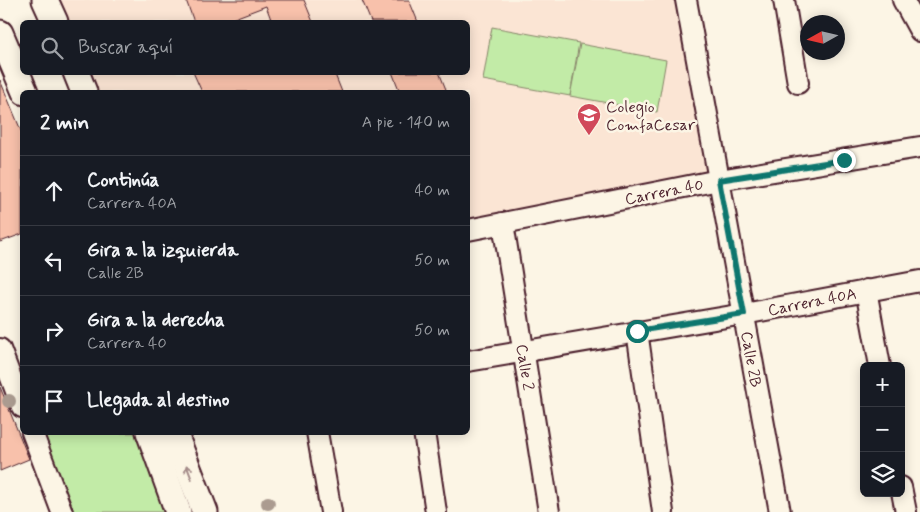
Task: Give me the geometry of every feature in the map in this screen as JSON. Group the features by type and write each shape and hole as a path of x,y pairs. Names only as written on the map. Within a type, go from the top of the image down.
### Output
{"main road":[{"path":"45,0 54,20"},
{"path":"0,32 24,90"},
{"path":"77,75 83,90"},
{"path":"150,435 178,512"},
{"path":"175,435 205,512"}],"street":[{"name":"Calle 2B","path":"686,0 780,512"},
{"path":"784,0 798,83"},
{"path":"903,0 920,31"},
{"name":"Carrera 40","path":"470,230 719,180 920,147"},
{"name":"Calle 2","path":"502,223 549,512"},
{"name":"Carrera 40A","path":"470,361 744,314 920,281"},
{"path":"866,290 879,362"},
{"path":"637,331 663,512"},
{"path":"7,360 20,401"},
{"path":"33,435 62,512"},
{"path":"318,435 331,512"},
{"path":"424,435 436,512"},
{"path":"903,497 906,512"}],"shaded area":[{"name":"Colegio ComfaCesar","path":"45,0 686,0 719,180 470,225 470,90 83,90 77,75 470,75 470,20 54,20"}],"green space":[{"path":"492,27 579,43 570,96 483,80"},
{"path":"580,44 666,60 657,112 570,96"},
{"path":"43,435 142,435 169,512 72,512"}],"building":[{"path":"186,0 304,0 312,20 271,20 266,6 229,20 193,20"},
{"path":"362,0 409,0 417,20 370,20"},
{"path":"194,75 335,75 341,90 201,90"},
{"path":"393,75 440,75 446,90 399,90"},
{"path":"0,80 20,128 20,235 0,242"},
{"path":"0,387 29,459 0,471"}],"place":[{"name":"Colegio ComfaCesar","path":"589,136"}],"route":[{"path":"637,331 744,314 719,180 844,160"}]}
